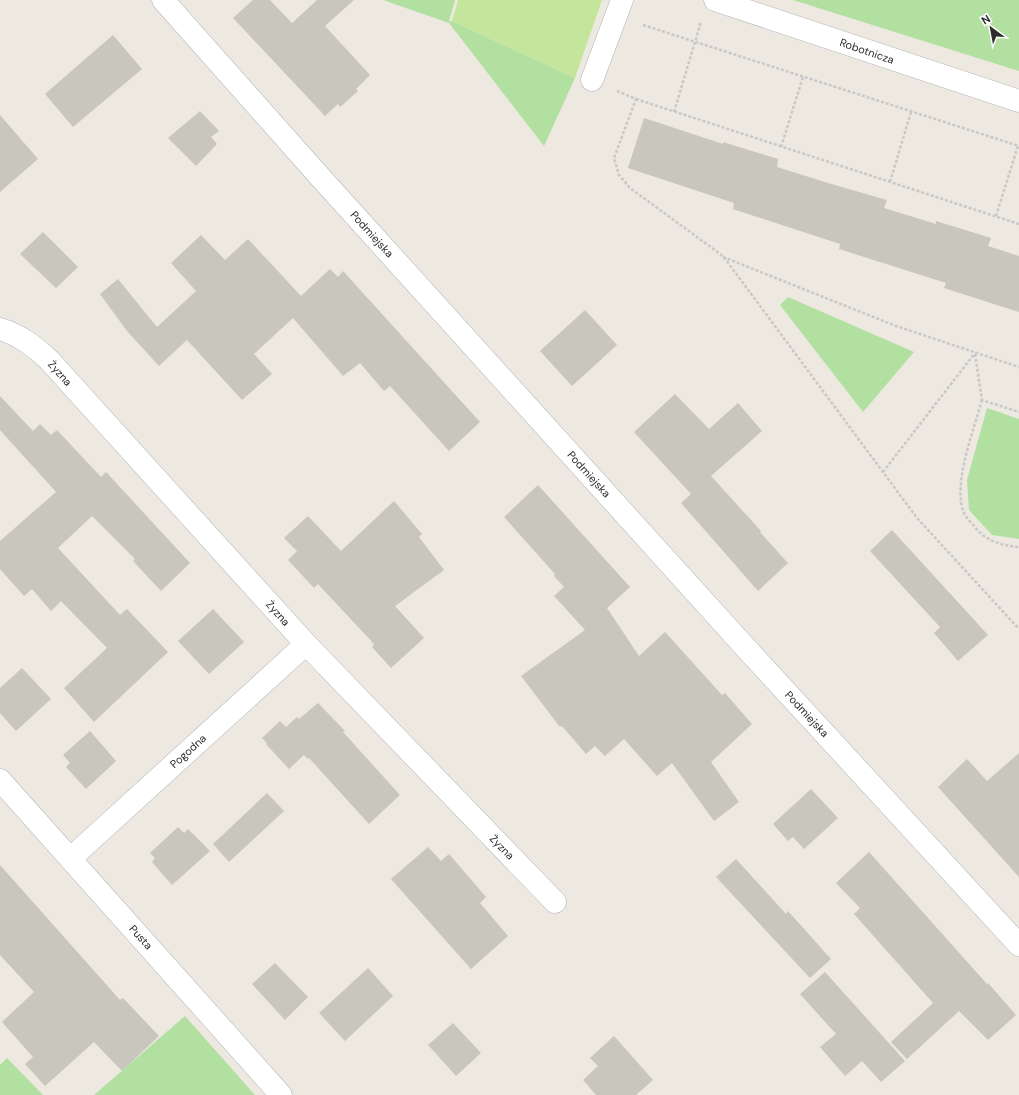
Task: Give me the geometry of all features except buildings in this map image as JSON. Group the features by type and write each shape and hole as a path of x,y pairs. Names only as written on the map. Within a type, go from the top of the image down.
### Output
{"street":[{"name":"Podmiejska","path":"163,0 326,184 739,641 1019,945"},
{"name":"Robotnicza","path":"715,0 1019,101"},
{"path":"592,80 619,8"},
{"name":"Żyzna","path":"0,329 13,333 32,345 49,360 306,644 555,902"},
{"name":"Pogodna","path":"71,858 306,644"},
{"name":"Pusta","path":"0,780 281,1095"}],"path":[{"path":"619,8 695,42 1019,146 996,216"},
{"path":"674,112 702,21"},
{"path":"781,147 803,77"},
{"path":"592,80 636,99 674,112 1019,224"},
{"path":"636,99 614,158 619,175 630,188 723,256 896,326 1019,367"},
{"path":"890,182 911,112"},
{"path":"723,256 917,518 1019,629"},
{"path":"975,353 982,400 961,475 964,514 977,531 992,541 1010,547 1019,547"},
{"path":"883,472 975,353"},
{"path":"982,400 1019,412"}],"green space":[{"path":"383,0 455,0 449,22 452,21 575,78 544,146 449,23"},
{"path":"458,0 602,0 575,78 452,21"},
{"path":"793,0 1019,0 1019,71"},
{"path":"788,297 914,352 863,412 780,305"},
{"path":"987,408 1019,419 1019,539 992,535 969,510 967,480"},
{"path":"185,1016 255,1095 94,1095"},
{"path":"7,1058 43,1095 0,1095 0,1065"}]}
